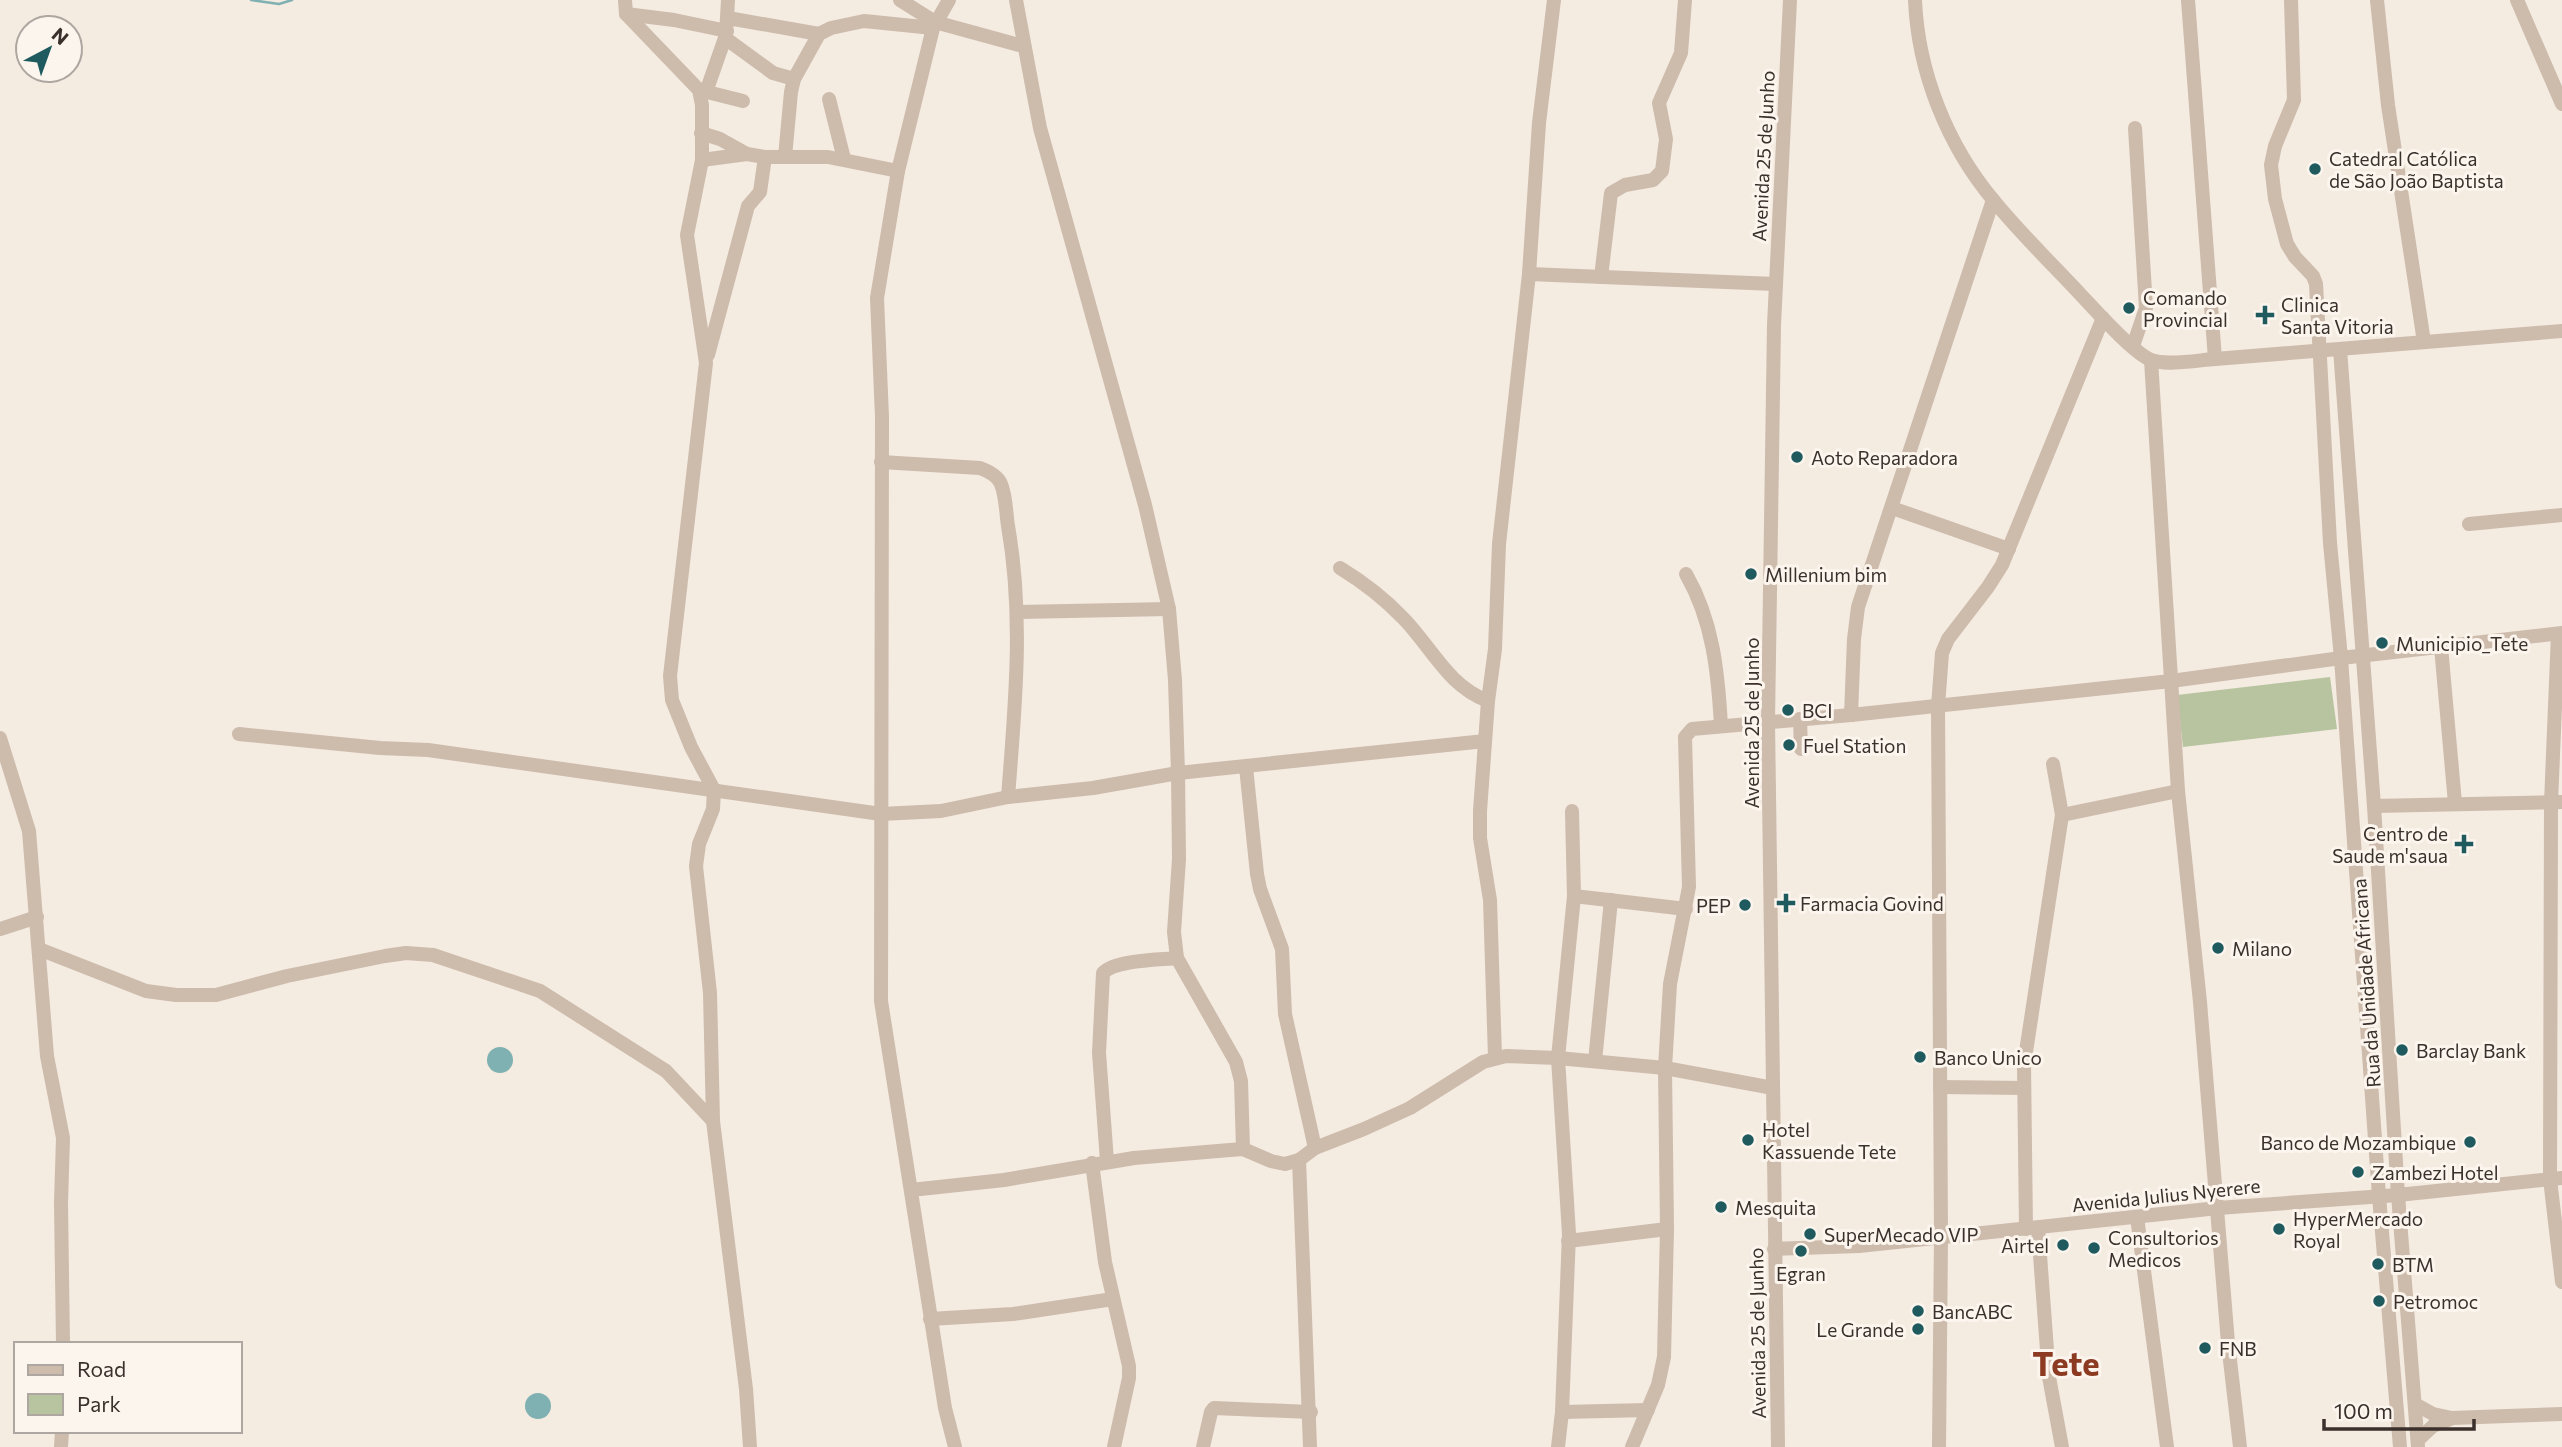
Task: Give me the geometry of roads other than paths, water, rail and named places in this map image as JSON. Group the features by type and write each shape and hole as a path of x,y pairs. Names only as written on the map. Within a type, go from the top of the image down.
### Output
{"street":[{"path":"706,363 687,235 702,160 702,91 727,29 728,0"},
{"path":"900,0 934,25"},
{"path":"949,0 934,25 898,172 877,298 881,462 881,1001 930,1319 947,1419 955,1447"},
{"path":"1016,0 1023,46 1057,194 1145,505 1169,609 1175,680 1178,773 1179,859 1174,932 1177,958 1236,1062 1241,1081 1242,1149"},
{"path":"1495,1057 1490,900 1480,838 1485,741 1495,649 1499,544 1529,274 1539,123 1554,0"},
{"path":"1601,277 1611,192 1625,185 1653,180 1662,171 1666,139 1659,103 1681,53 1685,0"},
{"name":"Avenida 25 de Junho","path":"1778,1447 1771,774 1768,722 1775,284 1790,0"},
{"path":"1915,0 1916,30 1929,85 1955,144 1993,200 2103,318 2151,360 2163,362 2216,359 2562,331"},
{"path":"2188,0 2216,359"},
{"name":"Rua da Unidade Africana","path":"2291,0 2294,100 2275,146 2271,165 2275,199 2287,244 2313,276 2316,284 2330,543 2342,658 2379,1196 2400,1447"},
{"path":"2377,0 2388,105 2424,342"},
{"path":"2517,0 2562,104"},
{"path":"625,7 674,20 727,29 819,34 831,28 864,21 934,25 1023,46"},
{"path":"625,7 702,91 743,101"},
{"path":"727,29 773,74 794,79"},
{"path":"785,157 794,79 819,34"},
{"path":"829,99 844,159"},
{"path":"2133,346 2146,308 2136,128"},
{"path":"701,132 747,154"},
{"path":"702,160 747,154 844,159 898,172"},
{"path":"750,1447 745,1375 713,1121 710,993 696,866 699,844 713,809 714,790 691,747 672,700 670,654 706,363 748,206 760,192 765,157"},
{"path":"1851,715 1858,607 1993,200"},
{"path":"1529,274 1775,284"},
{"path":"1939,1447 1941,1237 1938,706 1942,653 1948,639 1988,587 2010,549 2103,318"},
{"name":"Rua da Unidade Africana","path":"2340,349 2374,806 2398,1195 2418,1444"},
{"path":"2151,360 2178,791 2218,1208 2228,1343 2240,1447"},
{"path":"881,462 981,468 992,473 1001,482 1013,552 1018,612 1016,710 1008,797"},
{"path":"1892,508 2010,549"},
{"path":"2469,524 2562,514"},
{"path":"1340,568 1366,585 1404,619 1445,671 1462,687 1471,695 1488,701"},
{"path":"1686,574 1703,607 1713,642 1721,726"},
{"path":"1018,612 1169,609"},
{"path":"1632,1447 1658,1385 1664,1357 1667,1229 1665,1068 1670,984 1686,909 1690,866 1685,737 1692,729 2171,681 2342,658 2560,634 2556,803 2556,1178 2562,1282"},
{"path":"2441,647 2455,803"},
{"path":"1800,719 1801,750"},
{"path":"239,734 428,750 881,814 941,811 1008,797 1093,788 1178,773 1485,741"},
{"path":"0,740 29,831 47,1056 63,1138 63,1342"},
{"path":"2053,764 2062,815 2031,1011 2024,1088 2032,1228 2049,1377 2062,1447"},
{"path":"1246,767 1257,874 1282,949 1285,1014 1315,1148"},
{"path":"2062,815 2178,791"},
{"path":"2374,806 2556,803"},
{"path":"1558,1447 1562,1412 1569,1241 1558,1058 1574,896 1572,811"},
{"path":"1574,896 1686,909"},
{"path":"1595,1061 1611,900"},
{"path":"0,929 37,917"},
{"path":"38,948 146,991 176,995 216,995 286,976 385,956 406,953 433,955 540,991 666,1071 713,1121"},
{"path":"1114,1447 1129,1378 1129,1366 1105,1262 1099,1162 1099,1053 1103,973 1121,965 1177,958"},
{"path":"911,1190 1004,1180 1099,1162 1242,1149 1285,1164 1299,1160 1315,1148 1387,1119 1495,1057 1558,1058 1665,1068 1773,1088"},
{"path":"1940,1087 2024,1088"},
{"path":"1299,1160 1311,1412 1310,1447"},
{"name":"Avenida Julius Nyerere","path":"1774,1249 1860,1246 2218,1208 2398,1195 2556,1178"},
{"path":"2137,1217 2167,1447"},
{"path":"1569,1241 1667,1229"},
{"path":"930,1319 1013,1314 1113,1299"},
{"path":"2415,1404 2433,1414 2452,1418 2562,1414"},
{"path":"1203,1447 1214,1408 1311,1412"},
{"path":"1562,1412 1648,1410"},
{"path":"2418,1444 2433,1426 2452,1418"}],"water":[{"path":"500,1047 509,1051 513,1060 509,1069 500,1073 491,1069 487,1060 491,1051"},
{"path":"538,1393 547,1397 551,1406 547,1415 538,1419 529,1415 525,1406 529,1397"}],"waterway":[{"path":"251,0 279,4 292,0"}],"place":[{"name":"Catedral Católica de São João Baptista","path":"2315,169"},
{"name":"Comando Provincial","path":"2129,308"},
{"name":"Clinica Santa Vitoria","path":"2265,315"},
{"name":"Aoto Reparadora","path":"1797,457"},
{"name":"Millenium bim","path":"1751,574"},
{"name":"Municipio_Tete","path":"2382,643"},
{"name":"BCI","path":"1788,710"},
{"name":"Fuel Station","path":"1789,745"},
{"name":"Centro de Saude m'saua","path":"2464,844"},
{"name":"Farmacia Govind","path":"1786,903"},
{"name":"PEP","path":"1745,905"},
{"name":"Milano","path":"2218,948"},
{"name":"Barclay Bank","path":"2402,1050"},
{"name":"Banco Unico","path":"1920,1057"},
{"name":"Hotel Kassuende Tete","path":"1748,1140"},
{"name":"Banco de Mozambique","path":"2470,1142"},
{"name":"Zambezi Hotel","path":"2358,1172"},
{"name":"Mesquita","path":"1721,1207"},
{"name":"HyperMercado Royal","path":"2279,1229"},
{"name":"SuperMecado VIP","path":"1810,1234"},
{"name":"Airtel","path":"2063,1245"},
{"name":"Consultorios Medicos","path":"2094,1248"},
{"name":"Egran","path":"1801,1251"},
{"name":"BTM","path":"2378,1264"},
{"name":"Petromoc","path":"2379,1301"},
{"name":"BancABC","path":"1918,1311"},
{"name":"Le Grande","path":"1918,1329"},
{"name":"FNB","path":"2205,1348"}],"district":[{"name":"Tete","path":"2066,1362"}]}
